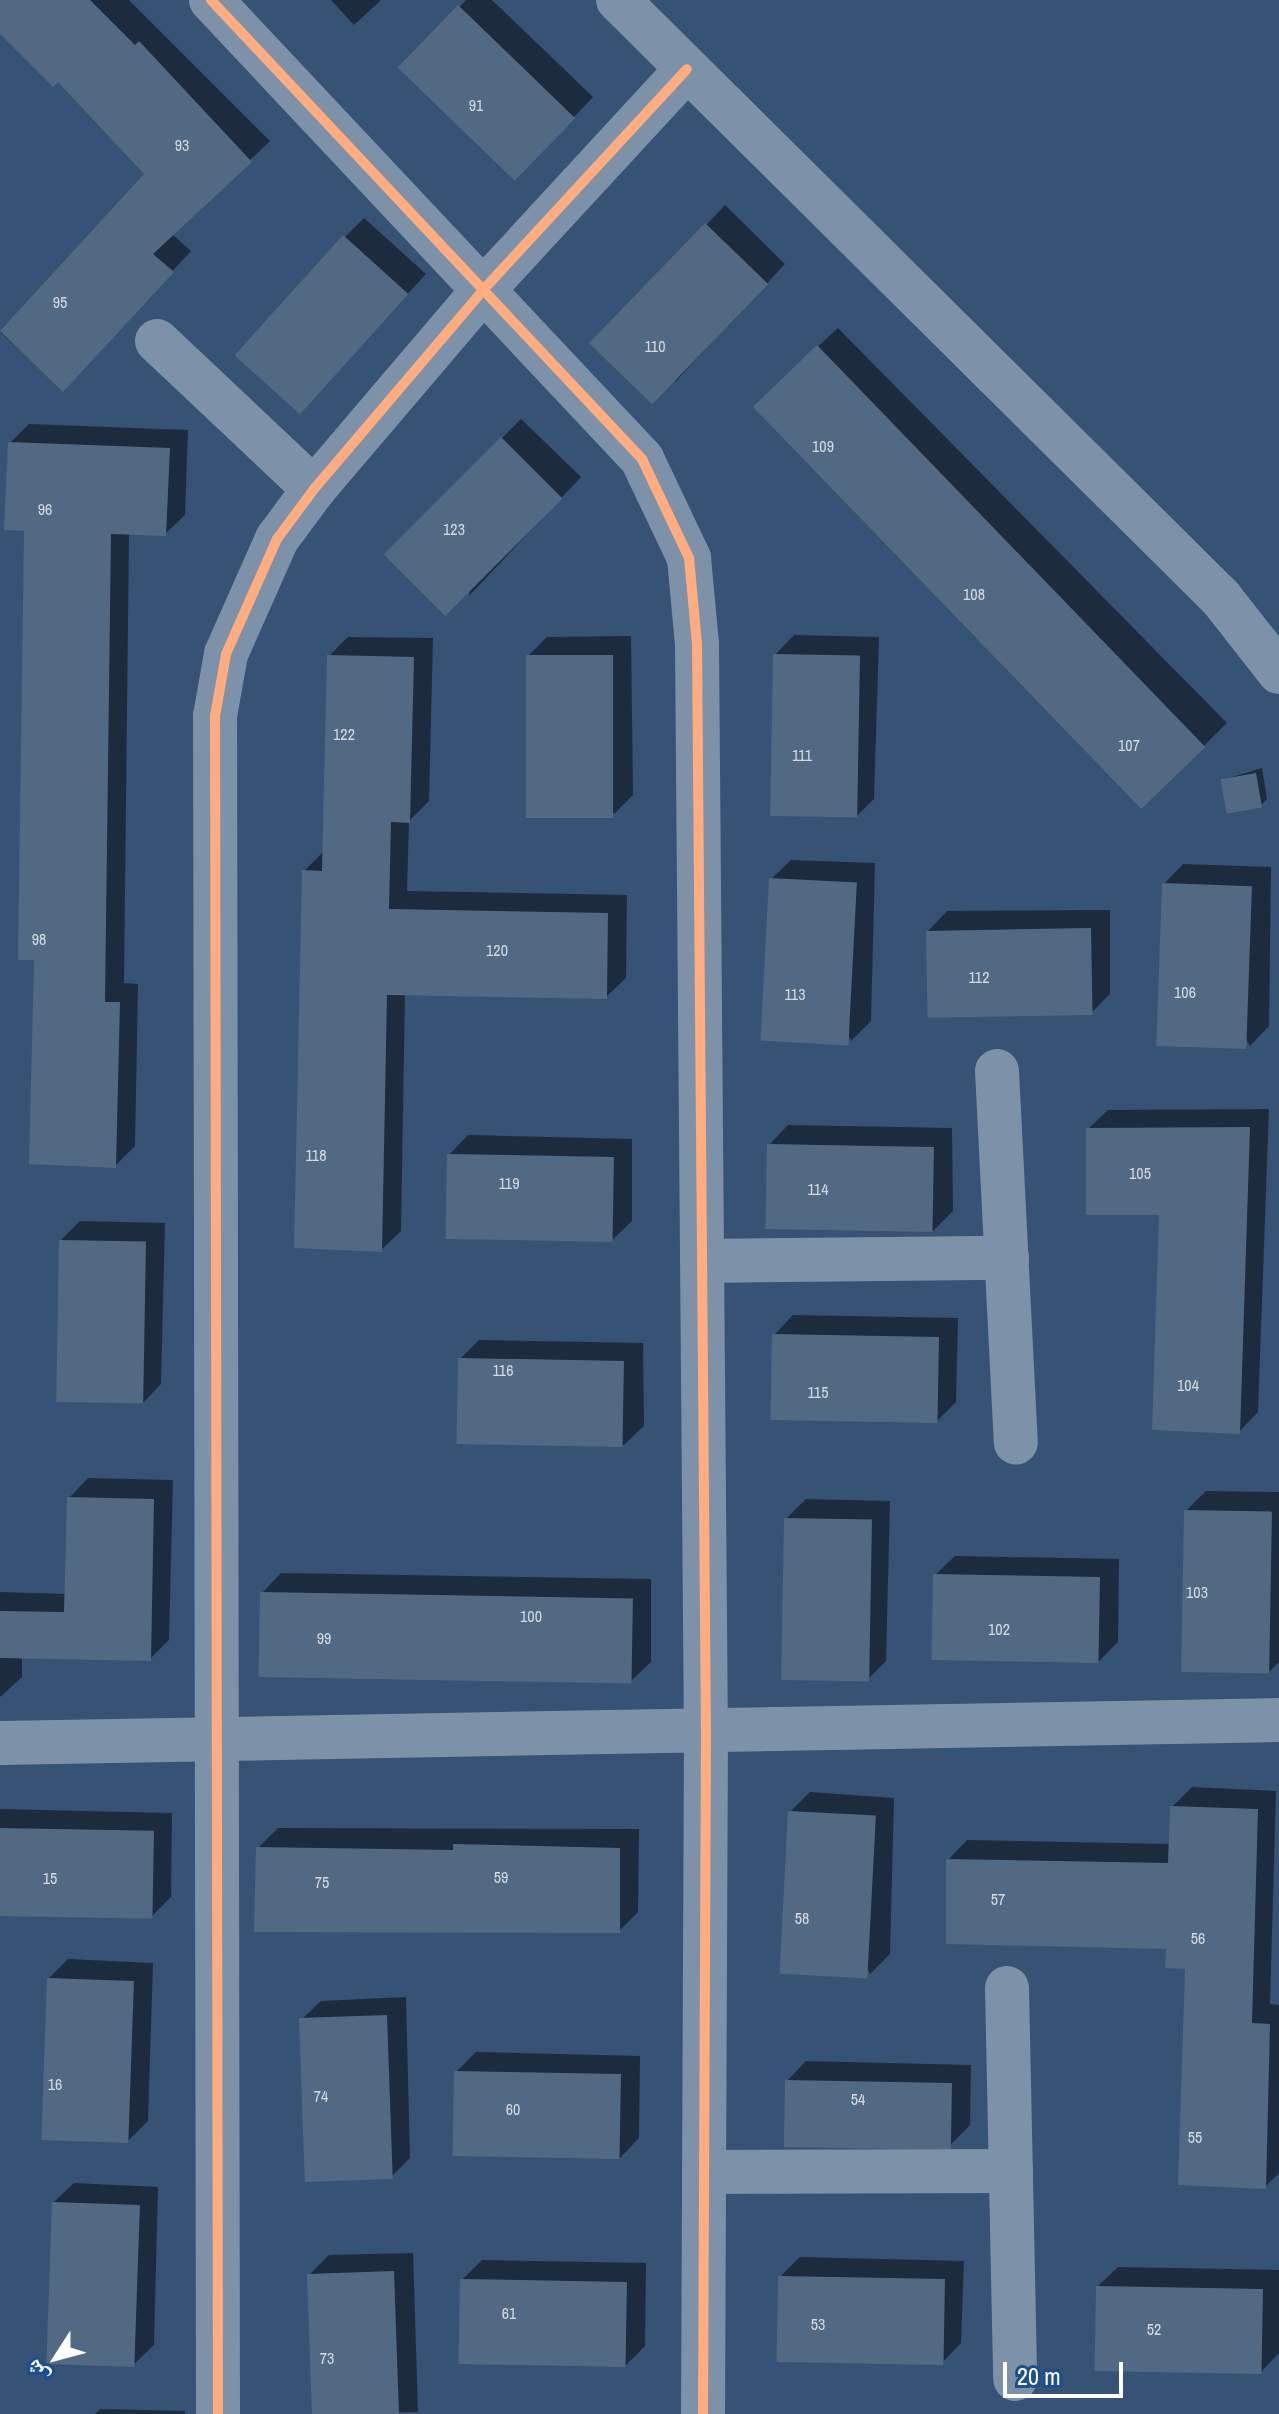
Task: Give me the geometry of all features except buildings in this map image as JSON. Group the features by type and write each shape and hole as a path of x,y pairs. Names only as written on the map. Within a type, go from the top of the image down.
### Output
{"street":[{"path":"211,0 642,459 689,558 697,644 706,1730 703,2414"},
{"path":"618,0 1221,598 1279,672"},
{"path":"218,2414 222,1739 215,716 247,595 314,489 484,289 687,69"},
{"path":"157,341 314,489"},
{"path":"997,1071 1016,1443"},
{"path":"702,1261 1007,1258"},
{"path":"0,1743 1279,1720"},
{"path":"1007,1988 1015,2379"},
{"path":"704,2172 1011,2171"}],"cycle path":[{"path":"211,0 642,459 689,558 697,644 706,1730 703,2414"},
{"path":"218,2414 215,716 226,654 277,539 314,489 484,289 687,69"}]}
